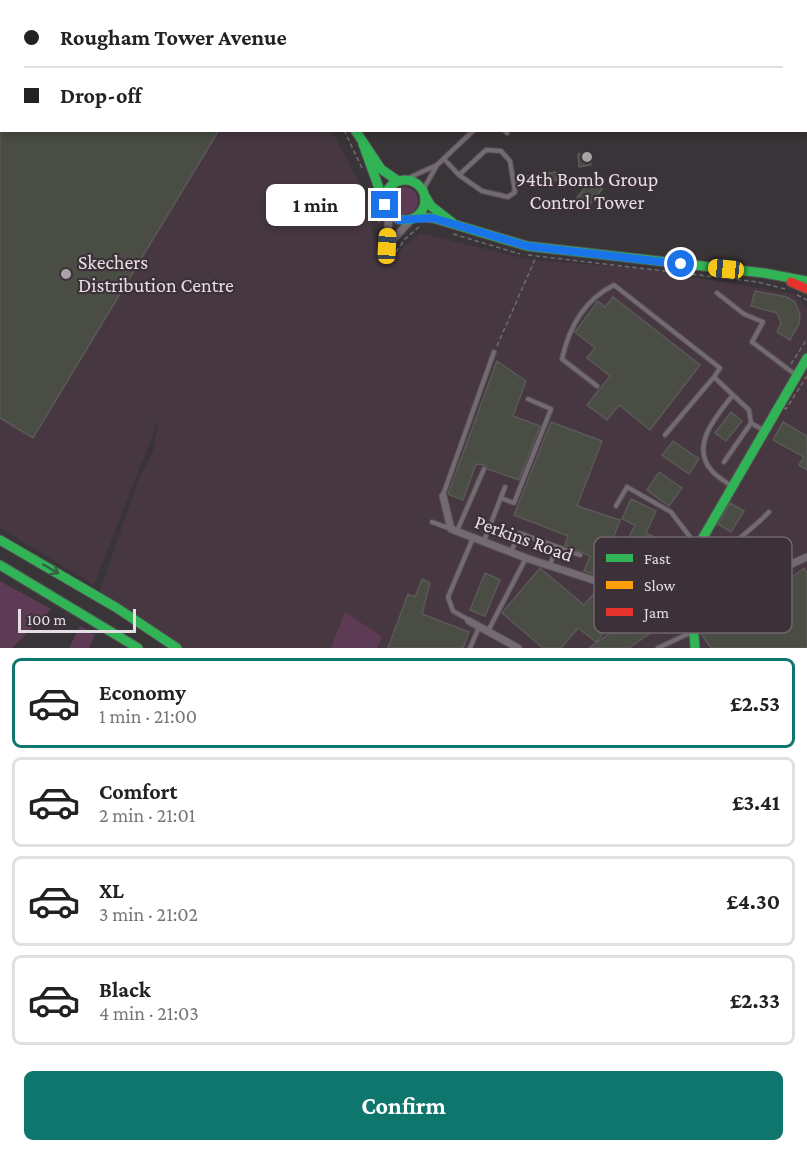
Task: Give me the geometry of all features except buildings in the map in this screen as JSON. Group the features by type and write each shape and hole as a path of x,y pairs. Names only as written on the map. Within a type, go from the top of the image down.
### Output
{"main road":[{"path":"356,132 385,174 415,182 431,206 455,224"},
{"path":"362,142 387,209 399,220 433,218 527,246 807,281"},
{"path":"387,209 386,193 401,180"},
{"path":"414,219 424,208 424,193"},
{"path":"780,277 807,290"},
{"path":"703,537 766,426 791,372 807,359"},
{"path":"0,540 117,608 177,648"},
{"path":"0,565 138,648"},
{"path":"693,633 695,648"}],"street":[{"path":"387,209 387,246 414,219"},
{"name":"Perkins Road","path":"443,496 454,530 594,581"},
{"name":"Perkins Road","path":"792,564 807,557"},
{"path":"469,621 518,648"}],"lane":[{"path":"401,180 437,165 472,132"},
{"path":"444,159 459,176 482,191 508,197 514,192 510,161 501,151 486,150 459,176"},
{"path":"424,193 437,165"},
{"path":"597,386 562,359 567,335 582,310 600,292 614,285 720,368 665,435"},
{"path":"717,293 744,314 763,322 751,341 791,372"},
{"path":"443,496 494,352"},
{"path":"714,377 749,410 750,423 724,462"},
{"path":"731,486 711,470 703,444 709,427 733,395"},
{"path":"501,498 514,503 551,409 528,399"},
{"path":"750,423 766,426"},
{"path":"454,530 484,469"},
{"path":"484,542 505,487"},
{"path":"616,506 627,487 671,512 691,537"},
{"path":"742,537 769,512"},
{"name":"Perkins Road","path":"432,522 454,530"},
{"path":"512,552 519,533 580,555"},
{"path":"469,621 453,611 448,597 473,538"},
{"path":"550,566 556,547"},
{"path":"488,631 526,558"},
{"path":"470,648 480,626"},
{"path":"658,648 691,633"}],"path":[{"path":"345,132 365,176"},
{"path":"372,194 381,229"},
{"path":"494,352 536,257"},
{"path":"791,372 807,339"}],"shaded area":[{"path":"0,132 333,132 367,198 374,242 397,253 420,233 531,260 638,268 794,294 807,307 807,648 180,648 99,593 139,478 153,452 159,419 94,585 0,528"},
{"path":"404,187 414,191 418,201 414,211 404,215 394,211 390,201 394,191"},
{"path":"0,581 51,609 12,648 0,648"},
{"path":"345,612 382,637 377,648 331,648"},
{"path":"80,626 95,635 89,648 69,648"}],"traffic: fast":[{"path":"356,132 381,169 398,181"},
{"path":"363,144 384,202"},
{"path":"405,180 413,181 419,186 424,192 425,200 424,208 419,214 413,219 405,220 397,219 391,214 386,208 385,200 386,192 391,186 397,181 405,180"},
{"path":"425,196 431,206 453,223"},
{"path":"417,217 433,218 527,246 764,273 807,281"},
{"path":"703,537 807,358"},
{"path":"0,540 117,608 177,648"},
{"path":"0,565 138,648"},
{"path":"694,633 695,648"}],"traffic: jam":[{"path":"791,282 807,289"}],"place":[{"name":"94th Bomb Group Control Tower","path":"587,157"},
{"name":"Skechers Distribution Centre","path":"66,274"}],"route":[{"path":"385,205 393,218 399,220 405,221 425,216 527,246 681,264"}]}
